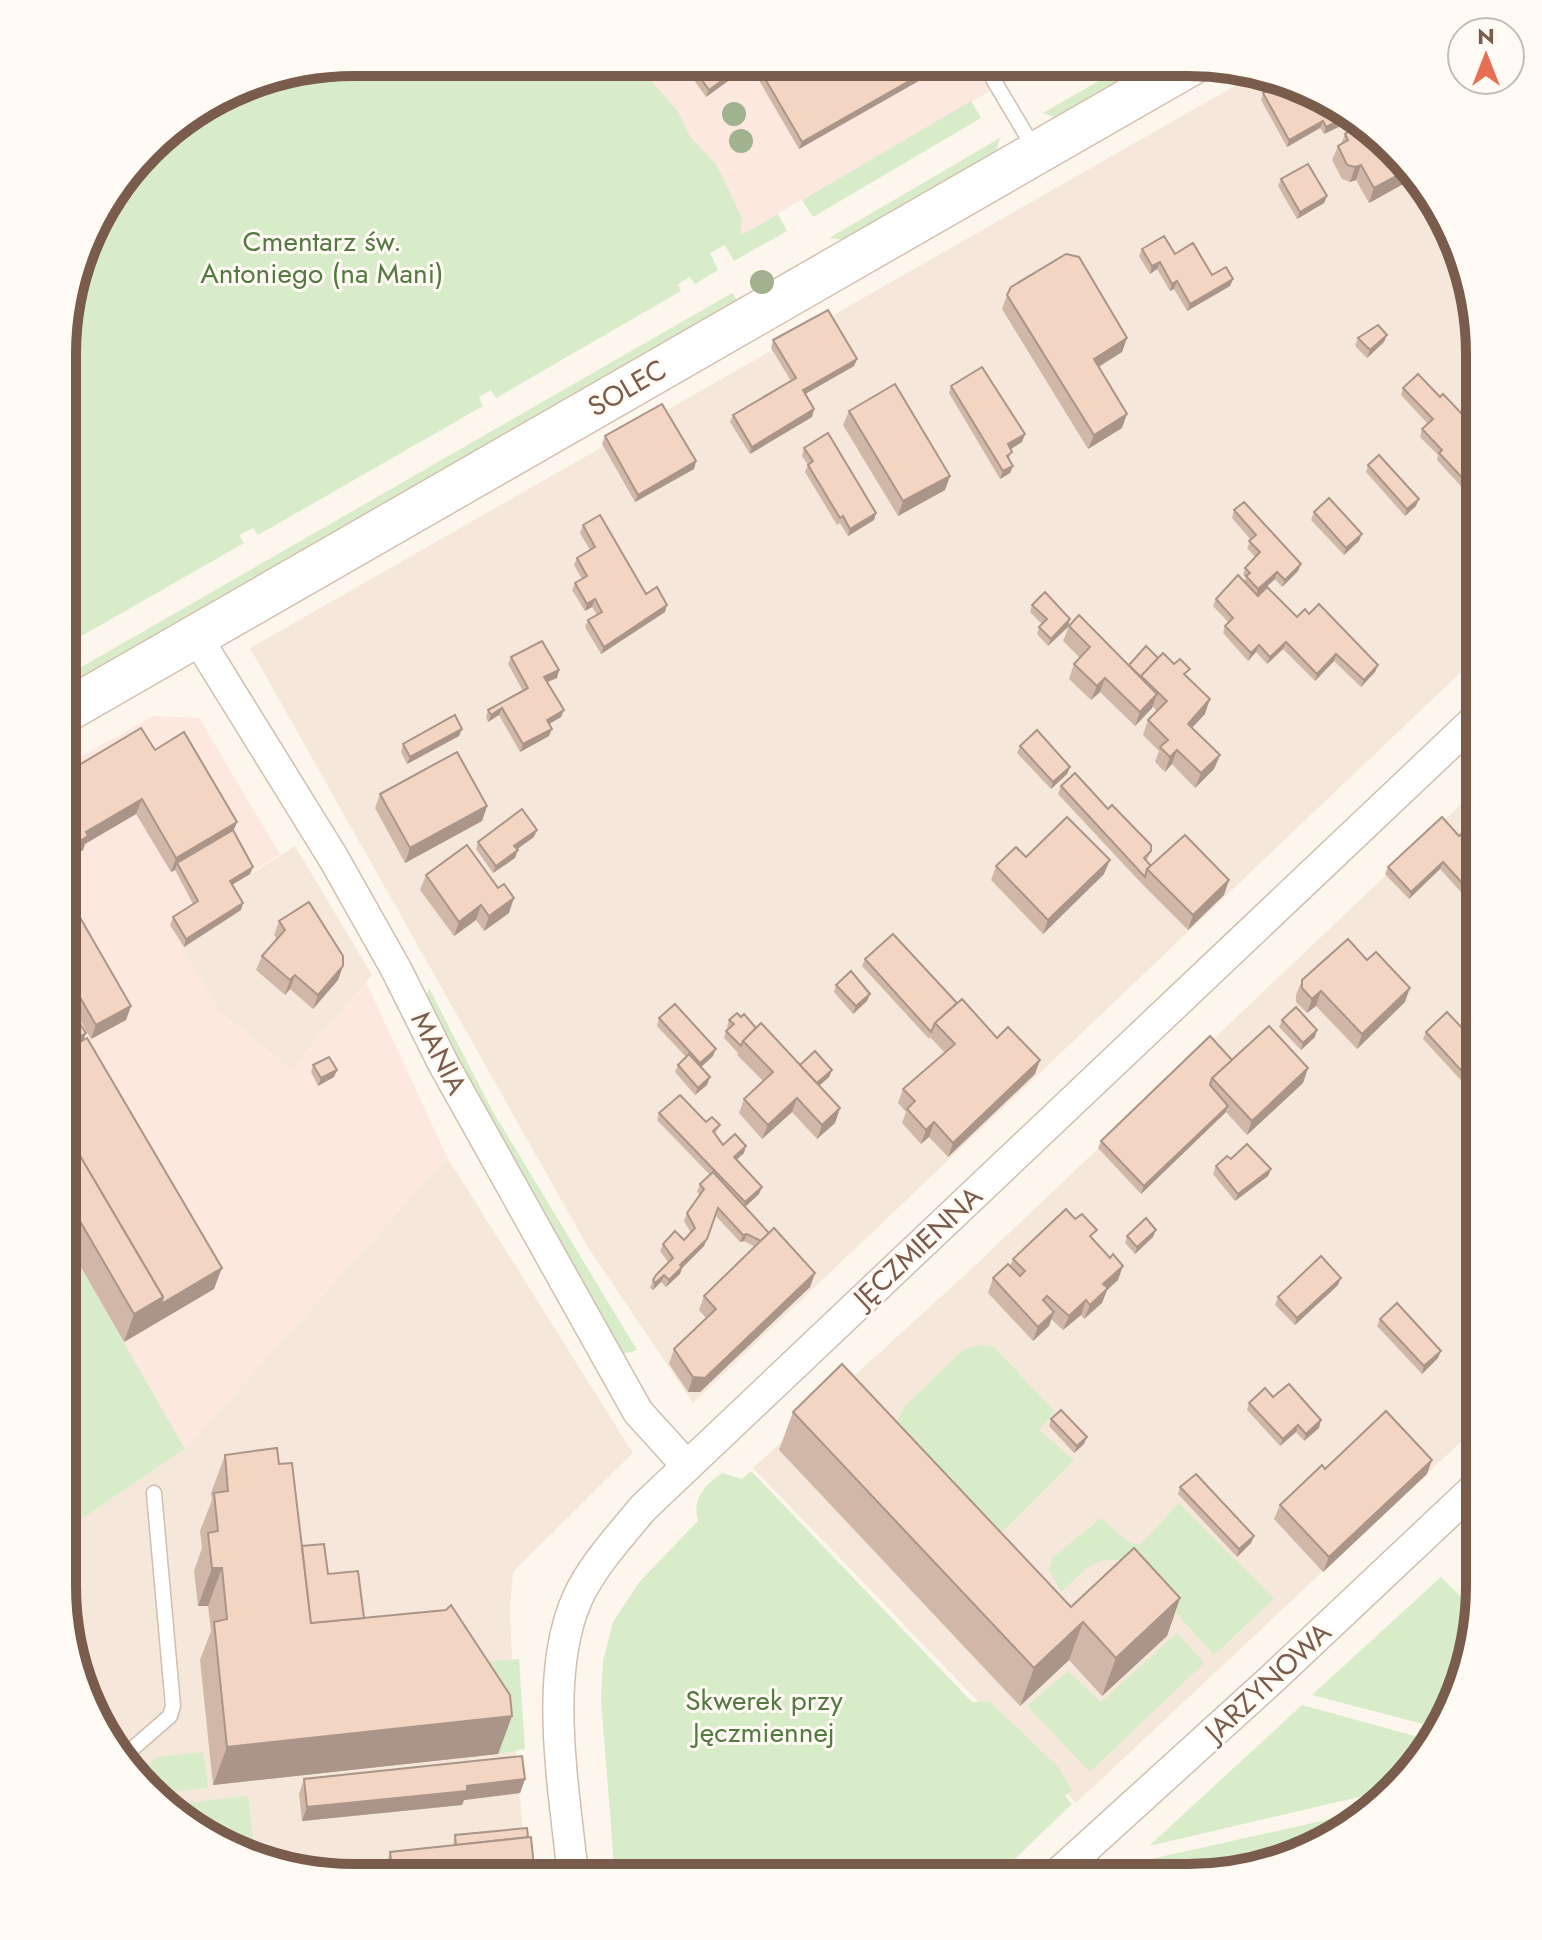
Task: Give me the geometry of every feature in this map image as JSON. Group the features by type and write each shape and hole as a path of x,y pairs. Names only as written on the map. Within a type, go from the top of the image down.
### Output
{"main road":[{"name":"SOLEC","path":"76,705 1170,76"}],"street":[{"name":"MANIA","path":"196,636 334,859 396,969 444,1065 638,1412 687,1466"},
{"name":"JĘCZMIENNA","path":"572,1863 560,1747 560,1656 565,1628 579,1594 601,1561 643,1508 1466,729"},
{"name":"JARZYNOWA","path":"1069,1863 1272,1679 1465,1497"}],"lane":[{"path":"991,76 1037,152"},
{"path":"130,1751 170,1716 173,1706 154,1493"}],"shaded area":[{"path":"1016,76 741,235 627,77"},
{"path":"1242,82 1260,85 1311,105 1357,133 1385,157 1429,215 1457,282 1464,318 1466,354 1466,668 693,1403 589,1249 250,648"},
{"path":"153,716 199,718 280,854 170,925 218,1010 291,1070 366,982 447,1157 185,1449 76,1259 76,1044 88,1037 76,1016 76,759"},
{"path":"1466,800 1465,1438 1076,1803 753,1468 967,1273"},
{"path":"295,846 372,975 291,1070 218,1010 170,925"},
{"path":"447,1157 633,1453 513,1572 510,1611 517,1771 527,1863 336,1863 300,1859 231,1835 200,1817 157,1783 133,1755 113,1725 85,1658 78,1622 76,1523 185,1449"}],"green space":[{"path":"1107,76 1127,76 1056,118 1043,113"},
{"name":"Cmentarz św. Antoniego (na Mani)","path":"336,77 649,77 678,111 690,137 715,163 742,218 741,235 778,214 787,231 734,261 725,245 710,253 718,270 695,284 690,277 678,284 681,291 496,398 491,390 479,397 483,406 258,535 253,528 239,535 244,543 76,639 76,354 81,300 97,248 113,215 133,185 171,145 200,123 248,97 282,85"},
{"path":"971,101 981,118 813,217 802,200"},
{"path":"1000,138 996,152 845,240 829,238"},
{"path":"732,293 737,300 76,682 76,670"},
{"path":"429,988 492,1110 637,1350 623,1354 483,1106 427,995"},
{"path":"76,1259 185,1449 76,1523"},
{"path":"981,1345 994,1347 1055,1412 1039,1430 1074,1460 994,1540 892,1431 904,1407 964,1349"},
{"name":"Skwerek przy Jęczmiennej","path":"751,1471 972,1702 990,1702 1058,1767 1072,1790 1065,1796 1072,1804 1011,1863 614,1863 601,1700 603,1661 613,1622 640,1581 698,1521 698,1499 710,1482 722,1473 742,1479"},
{"path":"1179,1503 1274,1599 1214,1655 1134,1566 1111,1560 1093,1564 1061,1592 1049,1569 1052,1558 1101,1518 1128,1542 1140,1545"},
{"path":"1441,1577 1465,1601 1461,1640 1451,1675 1428,1725 1312,1695"},
{"path":"1177,1633 1204,1663 1090,1772 1027,1706 1068,1671 1101,1702"},
{"path":"519,1659 525,1749 498,1754 497,1733 452,1665"},
{"path":"1302,1705 1420,1738 1409,1755 1372,1794 1149,1846"},
{"path":"203,1752 208,1788 168,1792 144,1768 157,1757"},
{"path":"248,1796 253,1844 231,1835 181,1804"},
{"path":"1343,1816 1311,1835 1242,1859 1206,1863 1133,1863"}],"building":[{"path":"764,76 917,76 802,142"},
{"path":"700,77 727,77 709,90"},
{"path":"1271,89 1294,97 1339,121 1326,127 1323,121 1289,140 1263,93"},
{"path":"1352,130 1357,133 1400,174 1374,188 1361,165 1347,165 1338,146 1348,140 1345,134"},
{"path":"1308,164 1327,196 1300,212 1281,179"},
{"path":"1164,236 1175,254 1193,243 1212,275 1226,267 1233,279 1190,304 1177,281 1172,284 1160,262 1152,266 1142,249"},
{"path":"1066,254 1079,257 1127,338 1094,359 1127,414 1094,435 1007,295 1011,287"},
{"path":"828,310 857,359 803,390 814,409 752,447 733,415 796,378 773,340"},
{"path":"1378,325 1387,335 1370,350 1358,338"},
{"path":"982,367 1025,434 1008,444 1012,452 1007,456 1013,466 1003,471 951,386"},
{"path":"1418,374 1466,418 1466,482 1422,429 1433,419 1403,388"},
{"path":"895,384 950,476 903,501 849,411"},
{"path":"662,404 696,461 638,495 605,436"},
{"path":"828,433 876,513 850,529 808,465 813,461 804,448"},
{"path":"1379,455 1419,499 1407,509 1368,465"},
{"path":"1329,498 1362,534 1346,548 1314,512"},
{"path":"1244,502 1301,564 1285,580 1277,572 1258,589 1246,576 1250,573 1245,568 1260,552 1249,541 1256,535 1234,510"},
{"path":"600,515 646,594 657,587 667,605 604,647 588,620 602,612 595,599 587,604 575,583 587,576 577,558 595,547 583,525"},
{"path":"1238,575 1258,596 1267,587 1297,617 1305,609 1309,614 1319,604 1378,665 1364,680 1336,654 1317,674 1286,642 1270,657 1259,645 1251,653 1225,626 1233,618 1216,599"},
{"path":"1045,592 1070,619 1051,639 1039,627 1047,619 1032,605"},
{"path":"1079,615 1157,694 1140,712 1105,678 1097,686 1074,664 1090,647 1069,626"},
{"path":"542,641 559,670 544,677 564,710 547,720 552,729 523,744 502,708 491,715 488,710 528,688 511,657"},
{"path":"1146,646 1158,658 1141,677 1129,665"},
{"path":"1163,653 1174,664 1180,659 1190,669 1184,674 1210,699 1188,724 1220,755 1201,773 1177,750 1170,757 1160,747 1168,740 1148,720 1167,701 1141,676"},
{"path":"455,715 462,729 410,757 403,744"},
{"path":"141,728 155,750 184,732 237,822 176,858 142,799 86,832 88,836 76,843 76,767"},
{"path":"1037,730 1070,767 1053,782 1020,746"},
{"path":"457,752 487,806 410,848 380,794"},
{"path":"1075,773 1108,809 1112,805 1151,845 1151,851 1144,858 1151,866 1145,877 1061,786"},
{"path":"522,809 537,830 514,846 518,850 496,866 478,842"},
{"path":"1067,817 1110,860 1048,920 996,866 1016,847 1026,857"},
{"path":"1442,817 1459,836 1466,830 1466,887 1443,862 1411,892 1388,867"},
{"path":"233,830 253,867 230,881 243,903 186,939 173,917 198,901 177,863"},
{"path":"1185,835 1229,880 1193,915 1147,869"},
{"path":"467,845 498,888 504,884 514,898 489,916 481,905 459,922 426,875"},
{"path":"309,902 343,956 343,966 318,995 295,975 290,980 262,956 285,930 279,921"},
{"path":"76,911 131,1006 96,1025 76,990"},
{"path":"893,934 957,1003 935,1023 931,1032 865,959"},
{"path":"1348,939 1367,960 1376,952 1410,988 1362,1034 1321,991 1312,999 1302,988 1302,980"},
{"path":"851,971 870,994 856,1006 836,985"},
{"path":"962,999 997,1038 1008,1027 1040,1060 953,1143 934,1122 926,1130 907,1109 915,1101 903,1089 955,1044 935,1023"},
{"path":"675,1004 716,1049 700,1063 659,1018"},
{"path":"1296,1007 1317,1030 1303,1043 1282,1020"},
{"path":"1447,1012 1465,1032 1465,1075 1426,1032"},
{"path":"737,1013 741,1017 744,1014 756,1028 741,1046 726,1031 734,1024 729,1020"},
{"path":"76,1022 86,1033 76,1039"},
{"path":"761,1023 840,1108 822,1125 797,1098 768,1125 744,1099 773,1072 743,1041"},
{"path":"1269,1026 1308,1068 1252,1121 1212,1078"},
{"path":"1210,1036 1232,1060 1212,1078 1210,1085 1228,1106 1144,1186 1101,1141"},
{"path":"87,1038 222,1268 161,1304 163,1297 76,1149 76,1044"},
{"path":"815,1051 832,1070 817,1083 800,1065"},
{"path":"689,1054 710,1077 698,1088 678,1065"},
{"path":"329,1057 337,1070 321,1078 313,1065"},
{"path":"680,1095 706,1122 712,1117 720,1125 713,1131 723,1145 735,1134 746,1146 734,1157 762,1187 745,1202 659,1113"},
{"path":"1247,1144 1271,1169 1238,1194 1216,1166 1227,1156 1231,1159"},
{"path":"76,1149 163,1297 134,1314 76,1214"},
{"path":"713,1172 769,1233 761,1241 743,1235 718,1208 707,1239 669,1280 664,1275 655,1283 656,1275 673,1258 663,1244 675,1231 684,1240 695,1228 687,1213 704,1189 700,1184"},
{"path":"1066,1209 1075,1219 1082,1214 1097,1230 1090,1236 1110,1258 1113,1254 1123,1266 1103,1284 1108,1288 1090,1305 1086,1300 1069,1316 1047,1296 1043,1300 1054,1312 1038,1327 993,1278 1008,1264 1020,1276 1025,1271 1013,1259"},
{"path":"1146,1218 1156,1230 1137,1247 1127,1236"},
{"path":"774,1228 815,1273 705,1378 693,1377 674,1349 716,1309 704,1296"},
{"path":"1321,1256 1341,1278 1297,1318 1278,1297"},
{"path":"1397,1303 1441,1351 1424,1366 1380,1319"},
{"path":"842,1364 1071,1607 1134,1548 1180,1598 1116,1658 1083,1622 1034,1668 793,1412"},
{"path":"1289,1384 1321,1420 1306,1434 1298,1425 1283,1439 1249,1403 1265,1388 1273,1397"},
{"path":"1061,1410 1087,1437 1077,1446 1051,1419"},
{"path":"1386,1411 1432,1460 1329,1557 1280,1505 1322,1465 1325,1469"},
{"path":"277,1448 279,1464 292,1463 311,1623 446,1610 451,1605 510,1695 512,1716 227,1747 214,1622 227,1619 222,1568 212,1568 208,1533 218,1531 214,1493 228,1491 225,1455"},
{"path":"1196,1474 1254,1536 1239,1549 1180,1487"},
{"path":"324,1544 328,1574 358,1571 364,1618 311,1623 302,1546"},
{"path":"522,1756 525,1779 467,1786 467,1791 307,1807 304,1779"},
{"path":"527,1828 528,1837 456,1845 455,1835"},
{"path":"531,1837 534,1863 391,1863 390,1852"}]}
